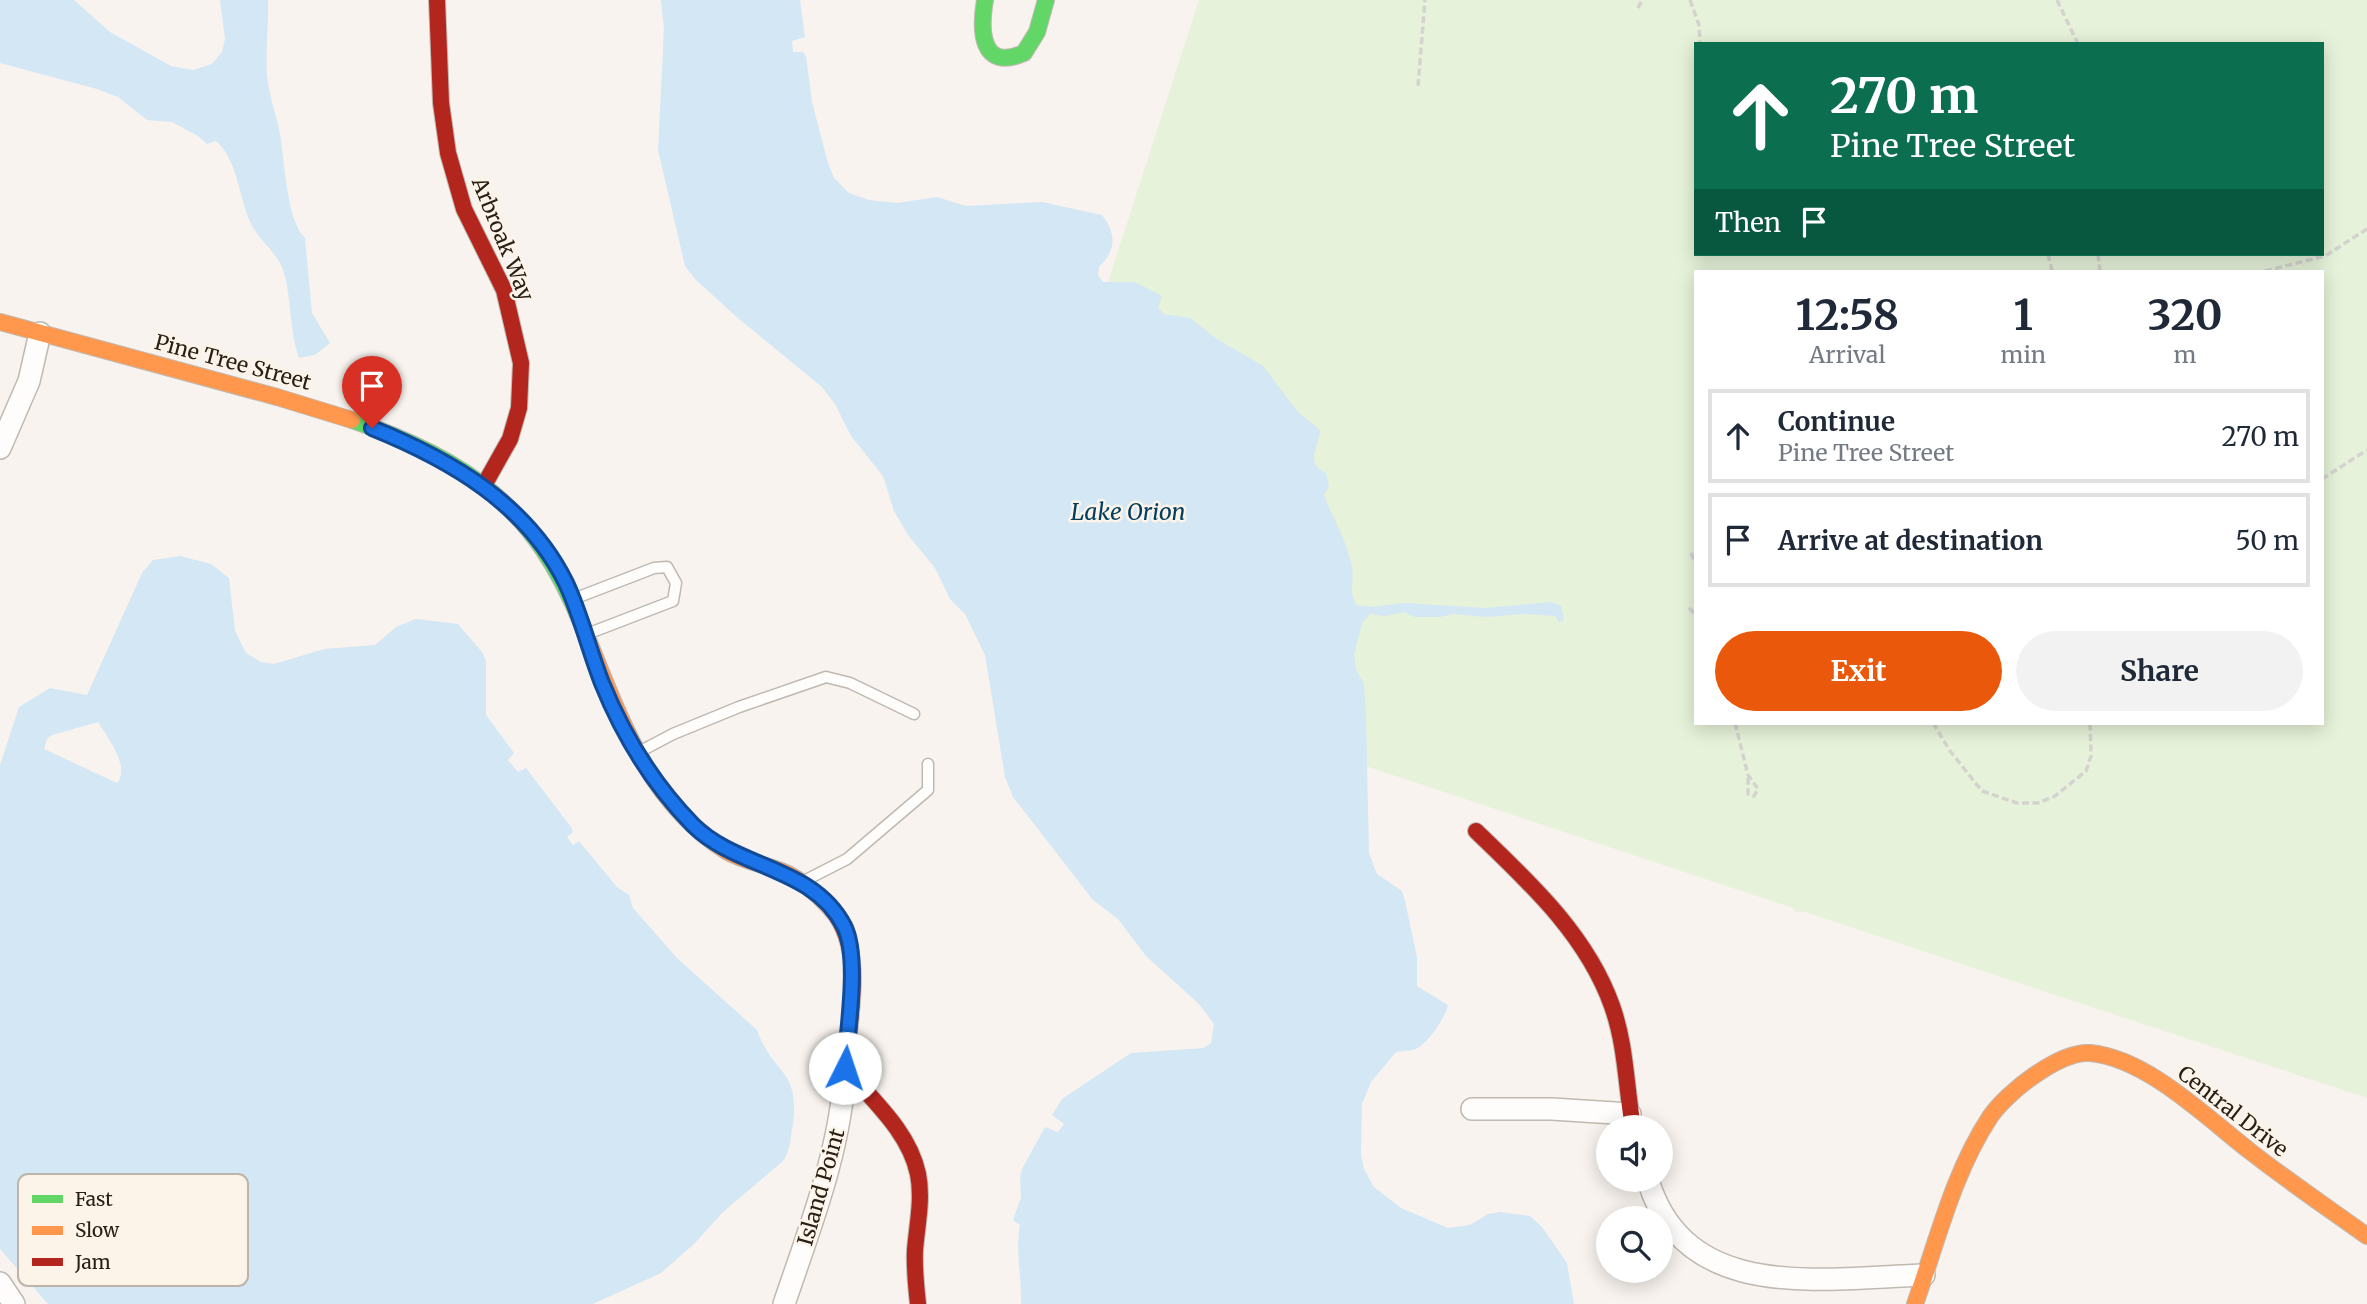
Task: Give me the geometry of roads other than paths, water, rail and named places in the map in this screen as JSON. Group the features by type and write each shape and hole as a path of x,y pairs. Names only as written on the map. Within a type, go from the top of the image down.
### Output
{"street":[{"name":"Arbroak Way","path":"437,0 441,103 448,153 464,209 504,290 521,363 519,408 510,439 483,486"},
{"path":"985,0 982,37 985,46 992,53 1005,58 1015,58 1024,53 1031,44 1046,0"},
{"name":"Pine Tree Street","path":"0,323 320,408 398,439 466,473 506,504 540,541 566,583 603,684 637,753 660,788 694,826 728,852 788,874 826,902 845,928 852,963 845,1068"},
{"path":"0,448 29,381 40,333"},
{"path":"1476,831 1518,871 1580,943 1612,1006 1631,1115"},
{"name":"Central Drive","path":"1915,1304 1961,1171 1989,1118 2007,1094 2054,1063 2088,1053 2117,1061 2164,1082 2252,1153 2367,1236"},
{"path":"845,1068 888,1118 911,1153 918,1174 915,1253 918,1304"},
{"name":"Island Point","path":"784,1304 832,1157 843,1109 845,1068"},
{"path":"1472,1109 1552,1109 1596,1116"},
{"path":"1654,1192 1675,1233 1705,1258 1742,1273 1789,1279 1924,1275"},
{"path":"0,1283 14,1304"}],"lane":[{"path":"572,600 654,568 667,567 676,583 673,601 584,635"},
{"path":"637,753 673,734 764,697 826,677 850,683 914,714"},
{"path":"800,883 847,859 928,790 928,764"}],"water":[{"path":"0,0 74,0 110,32 171,66 193,70 212,64 222,52 225,39 220,0 268,0 268,83 279,129 293,216 305,238 312,313 330,343 315,355 299,358 282,266 251,224 229,157 223,148 216,141 207,144 172,122 147,120 118,97 0,63"},
{"name":"Lake Orion","path":"661,0 800,0 805,37 792,41 793,52 803,52 806,56 812,102 828,163 834,178 849,193 869,200 897,203 937,197 966,206 1042,202 1102,215 1112,236 1109,255 1099,267 1098,275 1103,282 1135,282 1162,296 1158,308 1164,314 1190,318 1217,339 1263,366 1298,412 1320,430 1314,459 1319,469 1326,473 1329,486 1324,495 1350,557 1356,605 1372,607 1403,603 1486,608 1552,602 1561,606 1564,620 1559,622 1555,616 1523,614 1485,617 1453,614 1415,617 1404,612 1386,616 1370,614 1362,623 1354,655 1356,669 1364,684 1369,853 1377,874 1402,891 1417,957 1417,986 1448,1005 1439,1024 1424,1043 1413,1050 1396,1052 1371,1082 1362,1104 1361,1155 1364,1169 1374,1187 1401,1208 1448,1228 1470,1225 1488,1214 1500,1212 1530,1216 1542,1227 1567,1263 1574,1304 1021,1304 1018,1244 1020,1225 1013,1220 1021,1198 1020,1176 1045,1127 1058,1132 1064,1124 1052,1115 1062,1099 1131,1053 1204,1048 1211,1043 1214,1024 1199,1004 1146,956 1118,919 1093,900 1013,797 1005,777 985,655 965,614 950,599 935,568 908,535 894,511 883,476 851,436 835,404 822,387 739,319 696,280 685,266 658,150 664,29"},
{"path":"180,556 211,564 229,578 235,631 246,653 261,662 274,664 324,649 375,645 396,627 416,619 458,624 482,652 486,661 486,715 514,753 508,760 518,772 526,768 571,827 573,832 567,837 573,845 579,841 617,887 629,895 633,908 677,958 757,1030 790,1083 794,1110 789,1146 783,1161 723,1212 694,1244 661,1273 593,1304 48,1304 32,1286 248,1286 248,1174 18,1174 18,1270 0,1249 0,765 19,707 50,688 87,695 142,573 153,560","holes":["98,722 120,761 121,776 117,783 44,749 47,739 52,735"]}]}
